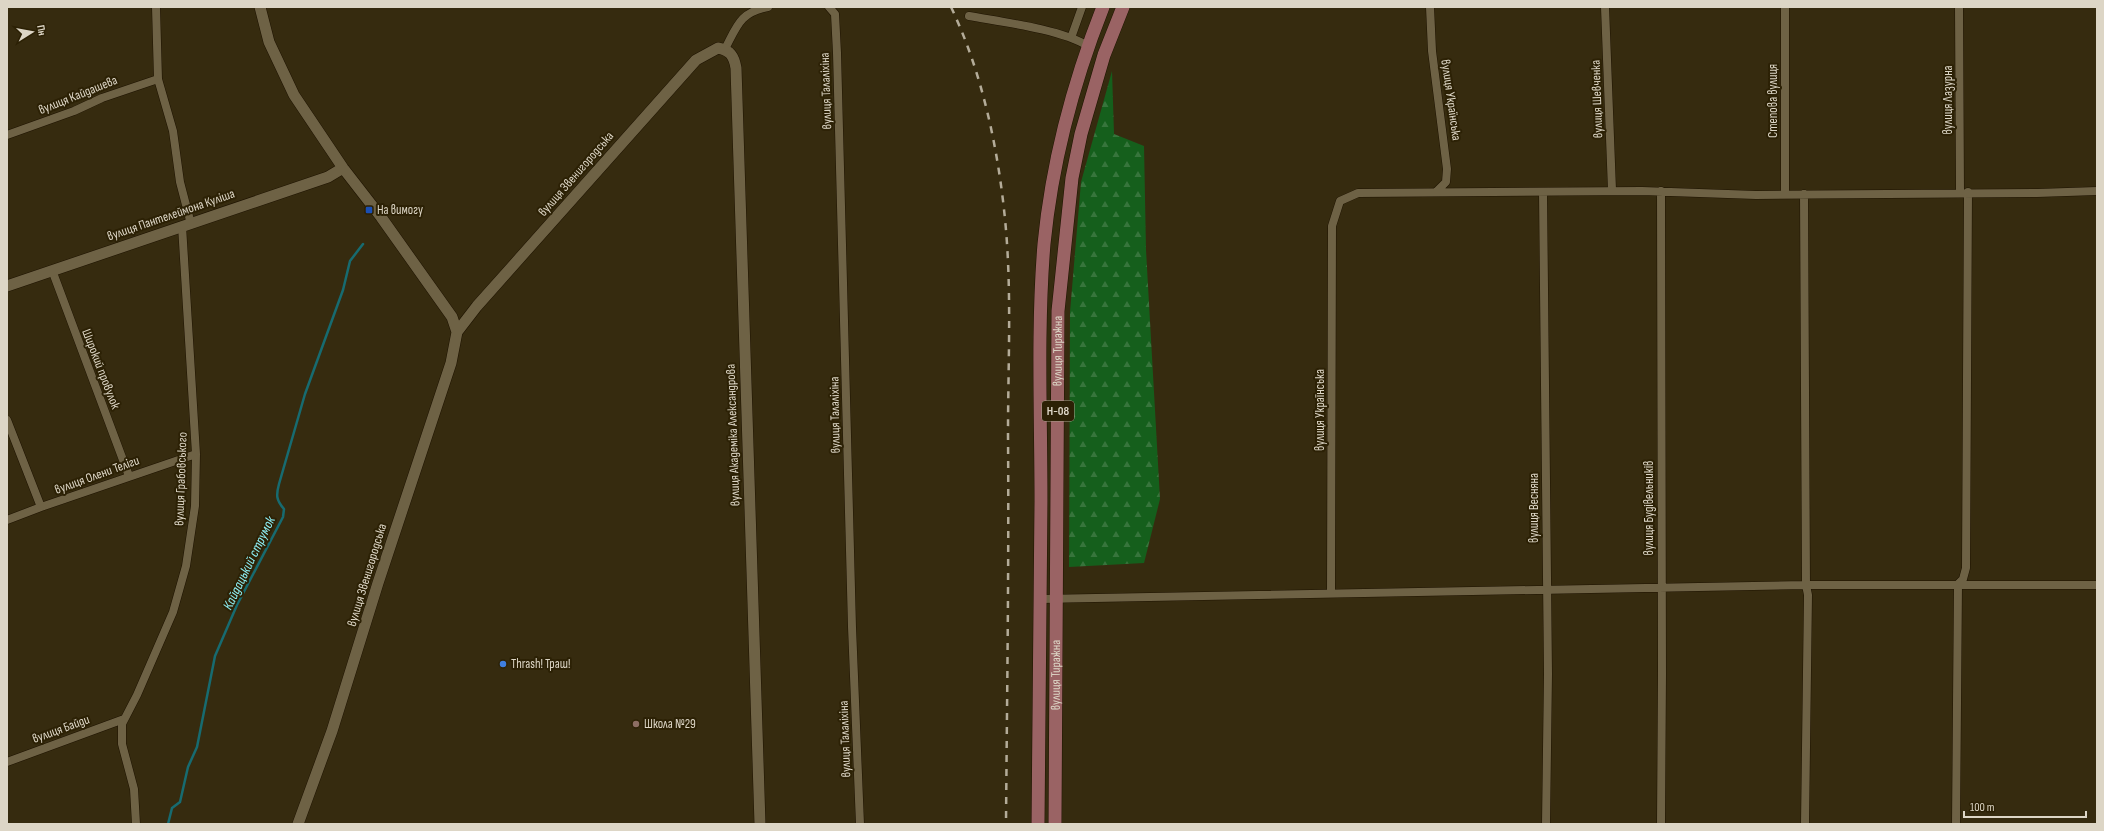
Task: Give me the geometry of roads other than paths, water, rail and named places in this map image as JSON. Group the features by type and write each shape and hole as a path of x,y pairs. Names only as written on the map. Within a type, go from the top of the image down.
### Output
{"main road":[{"name":"вулиця Тиражна","path":"1038,824 1041,599 1041,312 1044,243 1053,177 1063,129 1088,46 1103,7"},
{"name":"вулиця Тиражна","path":"1056,824 1058,311 1072,178 1081,134 1104,55 1123,7"},
{"path":"1088,46 1104,55"}],"street":[{"name":"вулиця Грабовського","path":"124,719 138,695 173,612 181,583 192,529 196,454 187,225 175,141 158,79 156,7"},
{"path":"260,7 269,42 294,95 343,168 382,217 452,317 457,332"},
{"path":"725,49 741,18 748,13 768,7"},
{"name":"вулиця Талаліхіна","path":"830,7 835,14 837,61 852,627 860,824"},
{"path":"1071,38 1082,7"},
{"name":"вулиця Українська","path":"1430,7 1432,51 1447,168 1446,182 1436,192"},
{"name":"вулиця Шевченка","path":"1605,7 1612,190"},
{"name":"Степова вулиця","path":"1785,7 1785,194"},
{"name":"вулиця Лазурна","path":"1958,584 1963,579 1966,568 1964,192 1960,7"},
{"path":"969,16 1018,25 1071,38 1088,46"},
{"name":"вулиця Звенигородська","path":"298,824 356,660 378,583 451,363 457,332 477,306 696,60 718,48 725,49"},
{"name":"вулиця Академіка Александрова","path":"725,49 735,60 737,79 760,824"},
{"name":"вулиця Кайдашева","path":"7,134 60,117 102,98 158,79"},
{"name":"вулиця Пантелеймона Куліша","path":"7,286 328,177 343,168"},
{"name":"вулиця Українська","path":"1331,593 1332,226 1340,201 1358,193 1612,190 1720,194 1964,192 2037,193 2097,191"},
{"name":"вулиця Будівельників","path":"1660,824 1662,629 1661,191"},
{"name":"вулиця Весняна","path":"1543,192 1548,674 1546,824"},
{"path":"1804,194 1806,585 1808,634 1805,824"},
{"name":"Широкий провулок","path":"52,270 129,476"},
{"path":"7,420 41,507"},
{"name":"вулиця Олени Теліги","path":"7,520 129,476 196,454"},
{"path":"1956,824 1958,584"},
{"path":"1041,599 1806,585 2097,585"},
{"path":"124,719 122,744 134,789 136,824"},
{"name":"вулиця Байди","path":"7,762 124,719"}],"waterway":[{"name":"Кайдацький струмок","path":"168,824 172,808 180,802 188,767 197,747 215,656 237,605 283,517 284,509 279,503 277,491 305,394 343,290 350,261 363,244"}],"railway":[{"path":"951,7 972,58 987,111 998,165 1007,246 1009,326 1006,824"}],"place":[{"name":"На вимогу","path":"369,210"},
{"name":"Thrash! Траш!","path":"503,664"},
{"name":"Школа №29","path":"636,724"}]}
